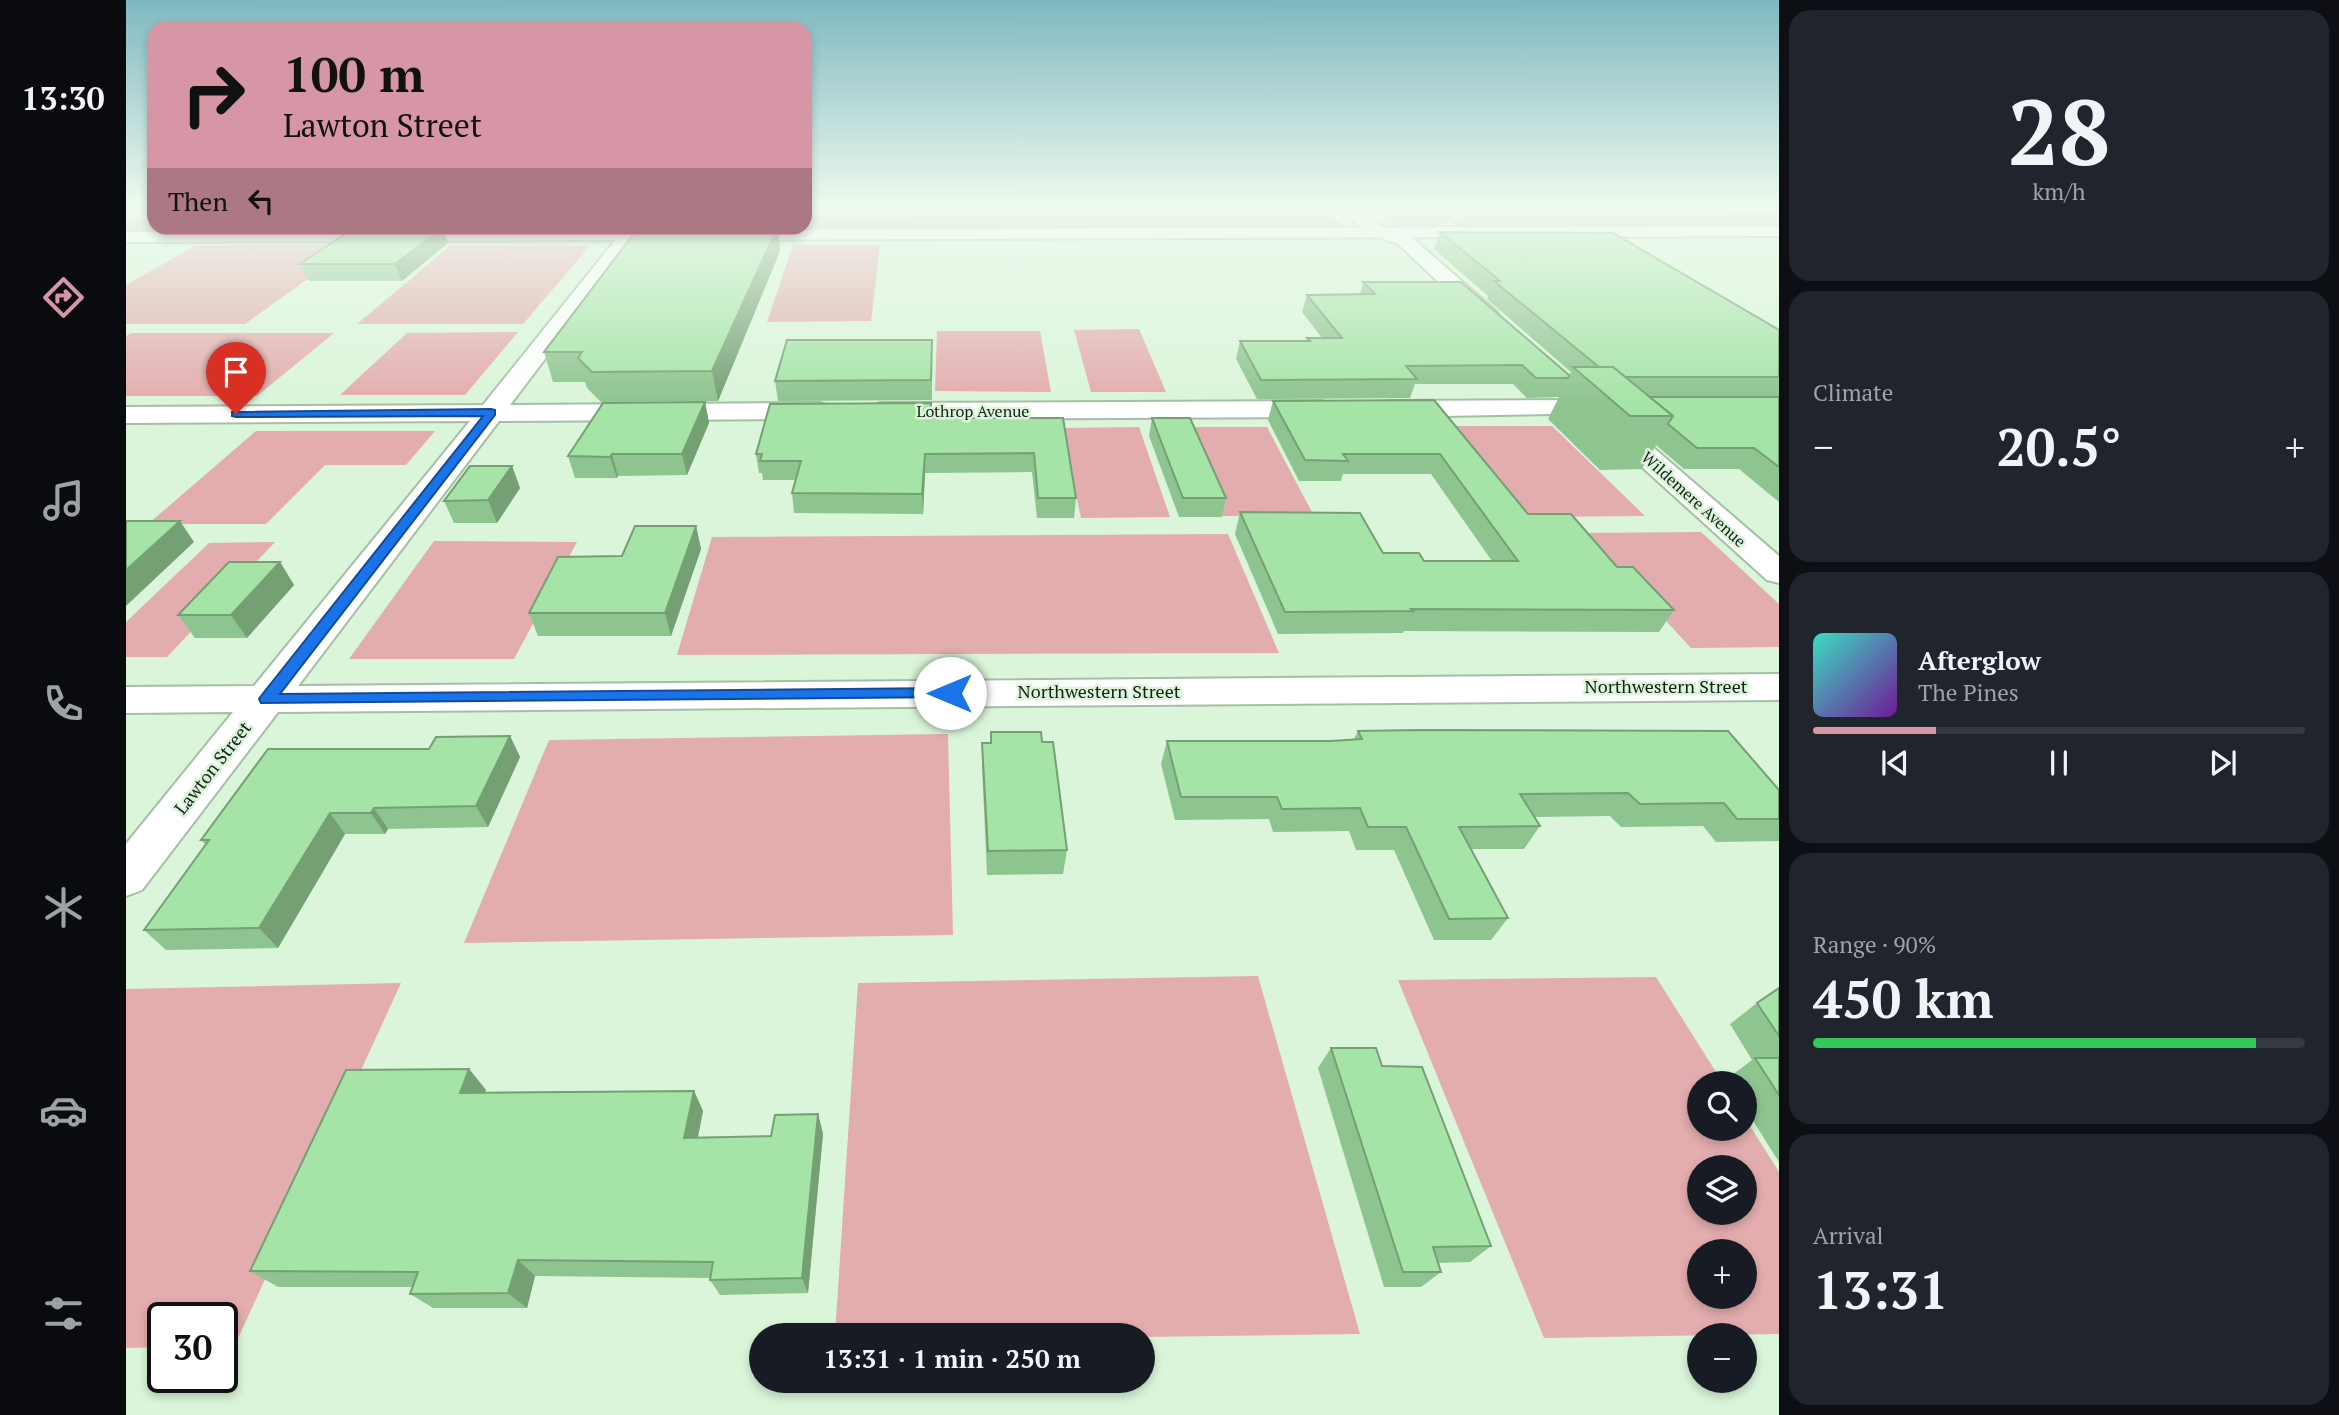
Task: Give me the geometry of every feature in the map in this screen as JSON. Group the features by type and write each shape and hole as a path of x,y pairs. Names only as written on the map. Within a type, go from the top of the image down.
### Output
{"street":[{"name":"Lawton Street","path":"126,877 602,271"},
{"path":"1438,271 1505,332"},
{"name":"Wildemere Avenue","path":"1564,384 1779,573"},
{"path":"1366,409 1626,408"},
{"name":"Lothrop Avenue","path":"126,415 1339,409"},
{"name":"Northwestern Street","path":"126,700 1779,687"}],"shaded area":[{"path":"151,271 319,271 245,324 126,324 126,285"},
{"path":"420,271 568,271 523,324 357,324"},
{"path":"784,271 877,271 871,321 767,322"},
{"path":"1139,329 1166,392 1091,392 1074,330"},
{"path":"937,331 1040,331 1051,392 935,391"},
{"path":"518,332 465,395 340,395 407,333"},
{"path":"131,333 334,333 257,396 126,396 126,336"},
{"path":"1436,426 1552,426 1645,516 1512,517"},
{"path":"1139,427 1170,517 1081,518 1062,428"},
{"path":"1187,427 1267,427 1314,516 1221,516"},
{"path":"256,431 435,431 406,465 325,465 266,524 148,524"},
{"path":"1701,532 1779,604 1779,647 1691,648 1585,533"},
{"path":"1228,534 1279,653 677,655 712,537"},
{"path":"434,541 577,542 514,659 349,659"},
{"path":"275,542 167,657 126,657 126,622 209,543"},
{"path":"948,734 953,935 464,943 549,740"},
{"path":"1258,976 1360,1334 1155,1337 1155,1323 836,1323 858,983"},
{"path":"1656,977 1715,1071 1687,1071 1687,1141 1757,1141 1757,1137 1779,1172 1779,1334 1757,1334 1757,1323 1687,1323 1687,1336 1544,1338 1398,980"},
{"path":"401,983 238,1338 238,1302 147,1302 147,1347 126,1348 126,989"}],"building":[{"path":"605,271 757,271 712,371 592,372 578,358 582,352 544,352"},
{"path":"1488,271 1678,271 1779,330 1779,377 1625,377 1613,367 1599,367 1494,281 1500,281"},
{"path":"1363,282 1461,282 1569,375 1568,378 1536,378 1522,365 1406,366 1417,379 1261,380 1240,341 1342,338 1307,295 1375,294"},
{"path":"787,340 932,340 931,380 775,381"},
{"path":"1573,367 1613,367 1673,416 1630,416"},
{"path":"1650,397 1779,397 1779,467 1754,448 1697,448 1668,424 1673,416"},
{"path":"1434,400 1528,514 1571,514 1617,567 1633,567 1674,610 1411,609 1413,611 1285,612 1240,512 1360,513 1383,553 1419,553 1424,561 1518,561 1440,454 1343,454 1348,461 1305,460 1273,401"},
{"path":"705,402 682,454 568,456 603,403"},
{"path":"931,403 931,418 1063,418 1076,498 1038,498 1034,453 925,454 922,494 792,493 801,461 760,461 762,454 756,454 770,404"},
{"path":"1152,418 1190,418 1226,498 1183,498"},
{"path":"470,466 512,466 488,500 444,501"},
{"path":"126,521 180,521 126,570"},
{"path":"635,526 696,526 665,613 529,613 558,557 622,556"},
{"path":"229,562 280,562 231,615 178,615"},
{"path":"1358,731 1728,731 1779,790 1779,819 1737,819 1724,803 1640,804 1628,793 1520,794 1540,826 1459,827 1508,918 1449,919 1406,827 1368,827 1360,808 1282,809 1277,797 1181,797 1167,741 1331,741 1362,739"},
{"path":"991,732 1041,732 1042,742 1053,742 1067,850 988,851 982,743 991,743"},
{"path":"510,736 476,806 374,808 371,813 330,813 259,928 144,930 209,840 201,840 268,749 429,749 436,737"},
{"path":"1779,988 1779,1036 1757,1003"},
{"path":"1331,1048 1376,1048 1382,1066 1422,1067 1491,1246 1433,1247 1441,1272 1403,1272"},
{"path":"1755,1058 1779,1058 1779,1095"},
{"path":"469,1069 460,1093 694,1091 684,1138 771,1136 775,1115 818,1114 802,1278 710,1280 713,1262 518,1260 508,1293 410,1294 418,1272 250,1271 346,1070"}],"route":[{"path":"236,414 491,413 267,699 950,693"}]}
